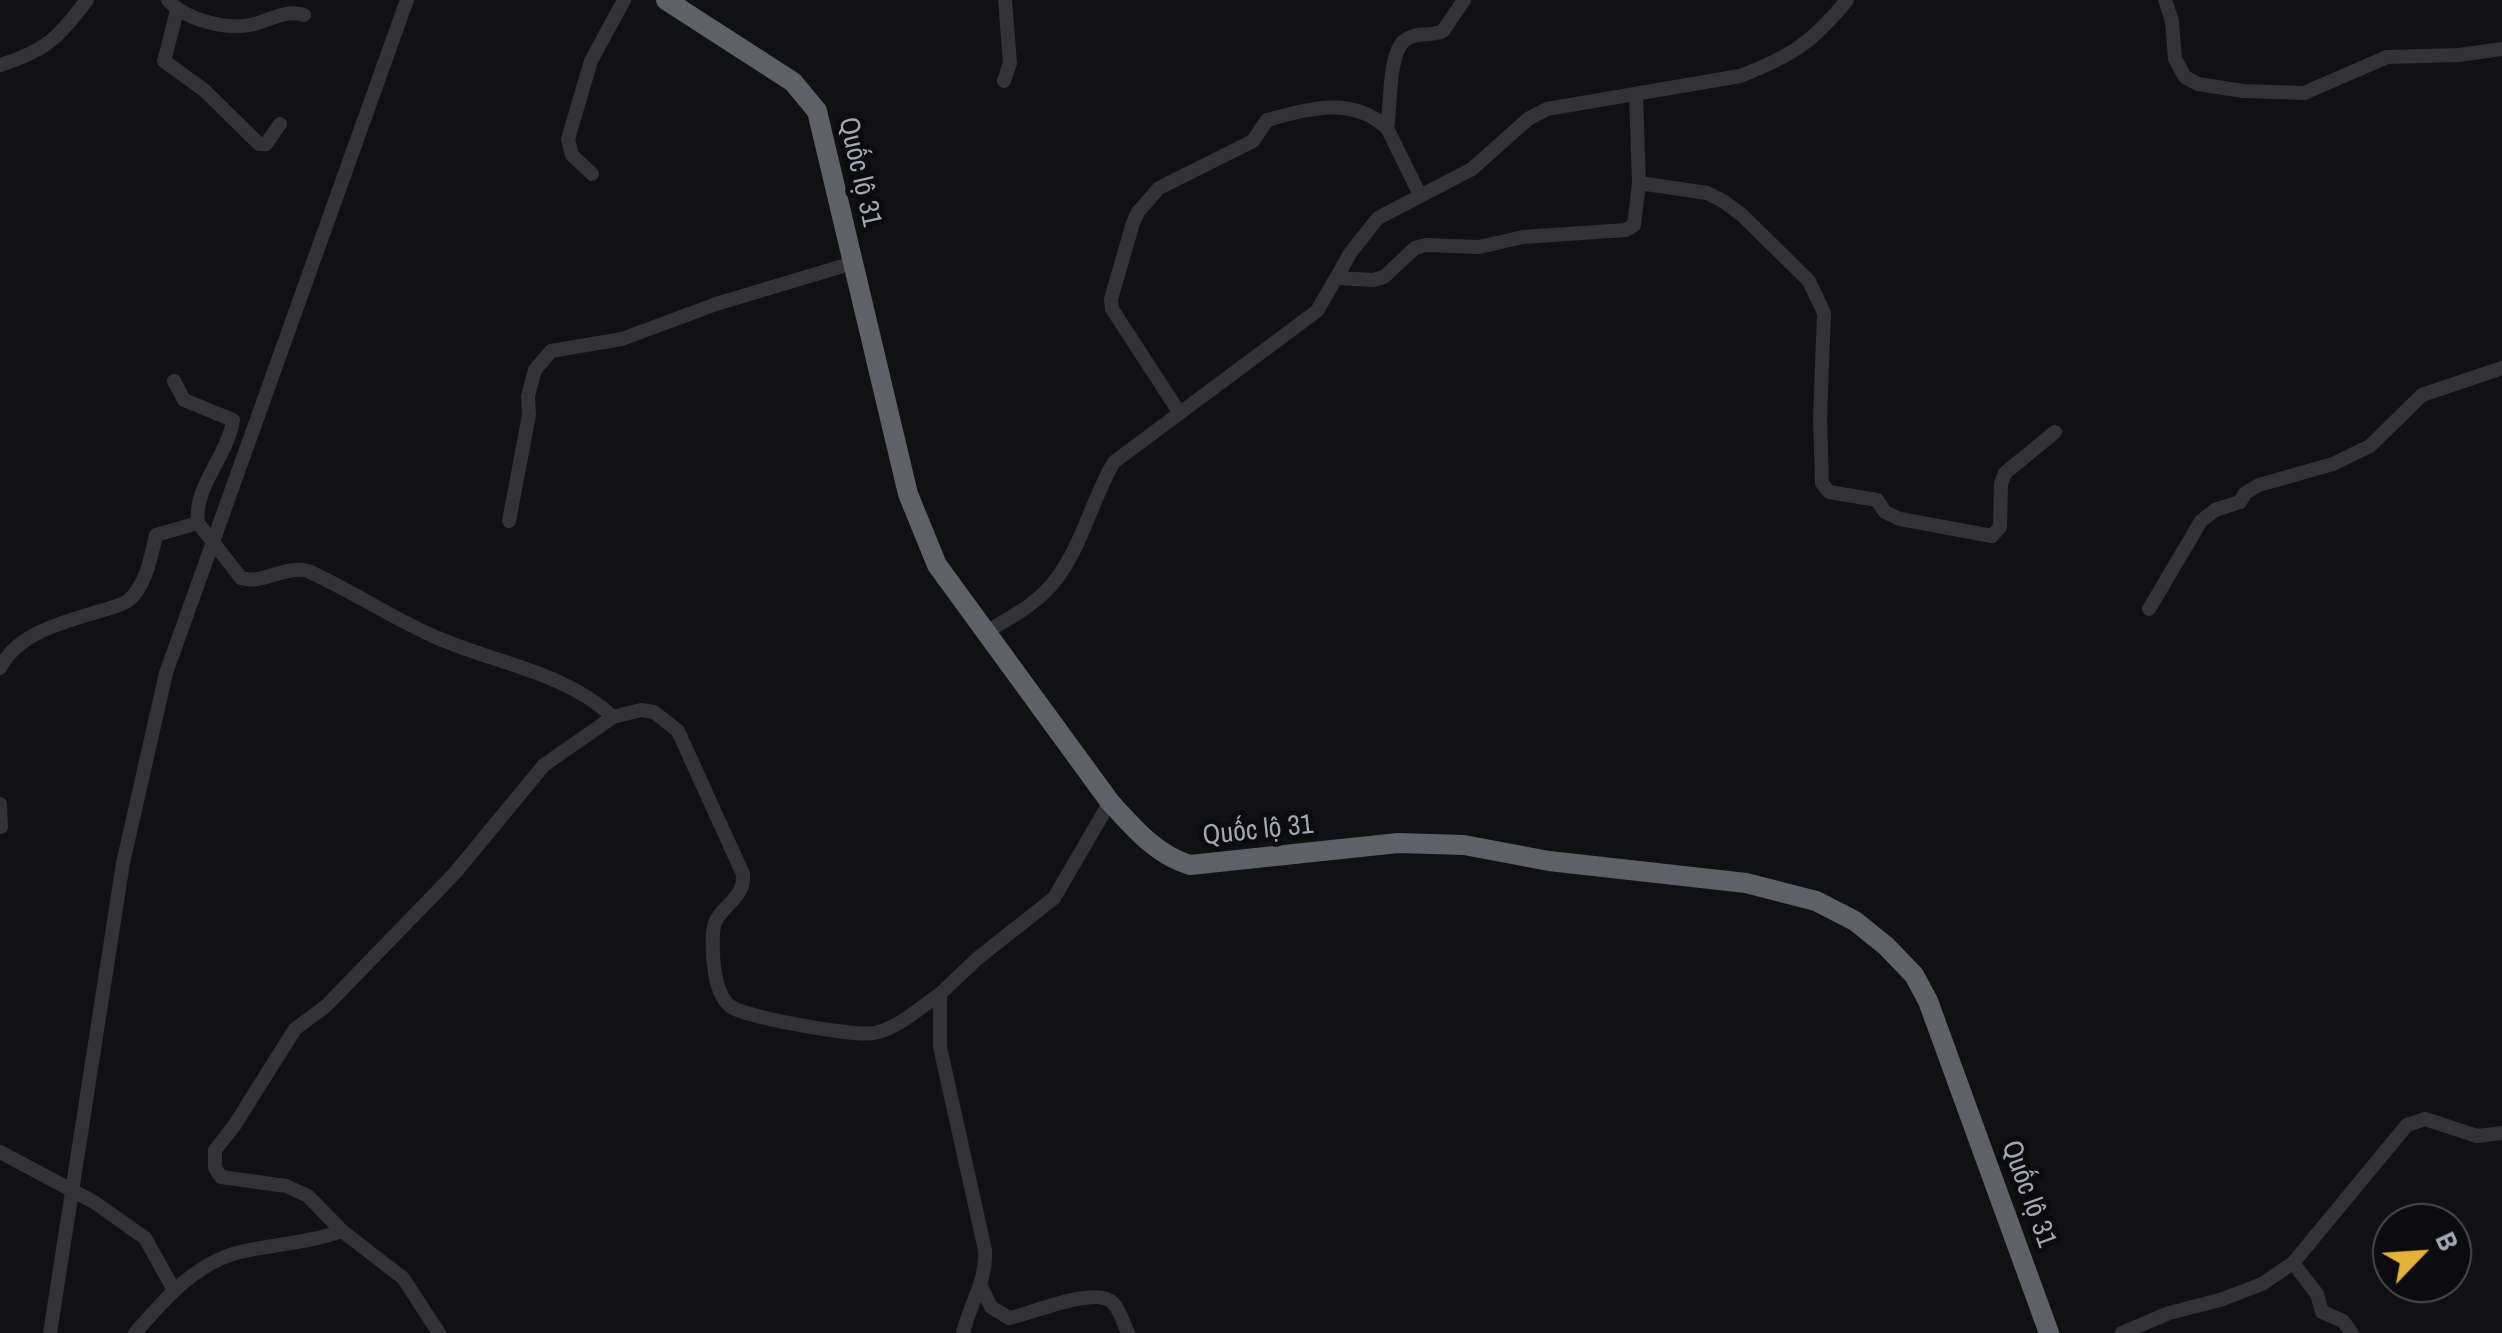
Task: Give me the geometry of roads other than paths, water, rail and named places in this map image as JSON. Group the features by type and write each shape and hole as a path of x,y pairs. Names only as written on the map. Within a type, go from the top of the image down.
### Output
{"highway":[{"name":"Quốc lộ 31","path":"666,0 793,82 818,111 908,494 938,565 1110,802 1160,851 1190,866 1398,843 1470,846 1549,861 1746,883 1816,901 1855,921 1914,976 1928,1001 2049,1333"}],"street":[{"path":"0,65 34,55 88,0"},
{"path":"50,1333 123,863 166,672 407,0"},
{"path":"592,174 572,156 568,139 591,60 624,0"},
{"path":"1004,81 1010,63 1006,0"},
{"path":"1387,128 1396,53 1413,36 1443,31 1464,0"},
{"path":"986,632 1048,590 1072,554 1114,462 1317,311 1351,252 1378,218 1472,169 1536,114 1562,104 1740,76 1816,37 1846,0"},
{"path":"2165,0 2172,21 2176,59 2185,77 2198,84 2243,91 2314,92 2387,57 2459,56 2502,49"},
{"path":"280,124 266,144 258,144 204,90 166,65 172,5 225,25 247,26 291,12 304,16"},
{"path":"1337,278 1373,280 1384,276 1414,248 1426,245 1479,247 1523,237 1626,230 1634,225 1640,183 1636,95"},
{"path":"1179,412 1112,309 1115,281 1138,212 1151,196 1170,181 1254,141 1267,120 1336,105 1380,121 1387,128 1420,195"},
{"path":"1640,183 1706,194 1722,201 1742,215 1809,281 1824,314 1820,418 1822,483 1829,492 1877,500 1885,512 1900,519 1995,535 2002,520 2001,484 2005,473 2055,432"},
{"path":"508,521 529,415 528,396 535,370 551,351 622,339 716,304 852,263"},
{"path":"2149,609 2201,520 2214,510 2240,502 2245,493 2259,485 2347,458 2370,446 2422,395 2502,368"},
{"path":"174,382 184,400 233,420 220,460 200,496 198,523 241,578 254,581 296,568 308,571 433,636 583,693 613,716"},
{"path":"0,668 4,658 25,640 126,602 142,581 156,536 198,523"},
{"path":"439,1333 403,1278 342,1231 308,1196 286,1186 221,1177 215,1168 215,1150 296,1029 326,1006 454,873 544,765 613,716 642,710 654,712 678,731 743,874 741,892 718,916 713,928 716,973 727,1004 736,1010 784,1022 863,1034 893,1026 940,994 978,958 1054,898 1110,802"},
{"path":"0,804 0,827"},
{"path":"940,994 940,1046 986,1268 963,1333"},
{"path":"2122,1333 2262,1284 2293,1263 2407,1125 2425,1119 2477,1136 2502,1132"},
{"path":"0,1152 94,1202 145,1238 174,1290"},
{"path":"135,1333 158,1304 208,1264 237,1253 324,1238 342,1231"},
{"path":"2293,1263 2317,1294 2322,1312 2343,1321 2352,1333"},
{"path":"981,1286 991,1307 1009,1318 1089,1298 1107,1299 1113,1302 1128,1333"}]}
